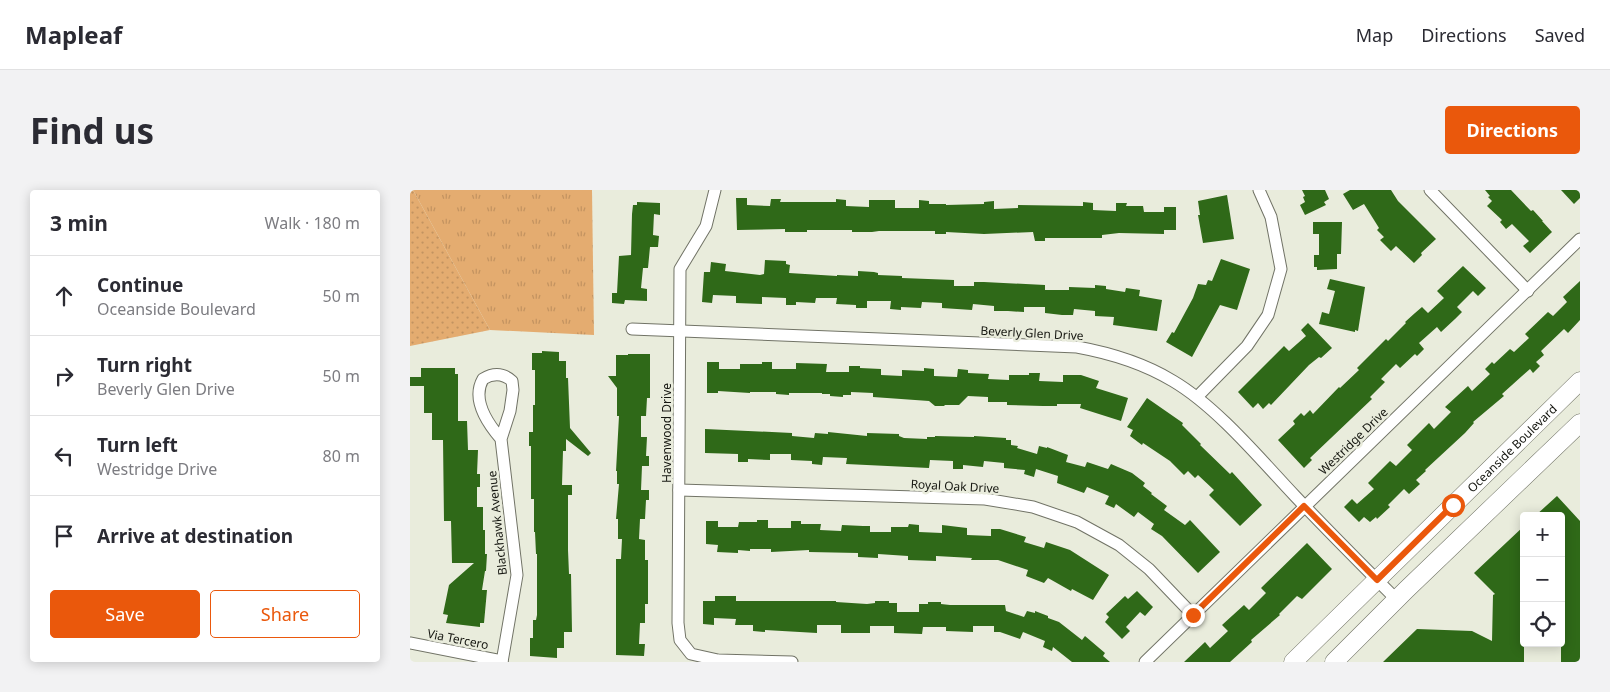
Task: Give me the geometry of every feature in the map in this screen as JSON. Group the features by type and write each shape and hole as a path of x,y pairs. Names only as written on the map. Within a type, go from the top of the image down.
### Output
{"main road":[{"name":"Oceanside Boulevard","path":"1293,662 1580,381"},
{"path":"1334,662 1396,599 1580,423"}],"street":[{"name":"Havenwood Drive","path":"715,190 706,226 680,269 678,623 680,640 691,654 718,660 792,662"},
{"path":"1197,397 1247,346 1268,315 1281,269 1271,217 1258,190"},
{"path":"1430,190 1528,291"},
{"name":"Westridge Drive","path":"1145,662 1580,239"},
{"name":"Beverly Glen Drive","path":"632,329 1077,348 1098,351 1140,365 1173,381 1197,397 1236,434 1396,599"},
{"name":"Blackhawk Avenue","path":"502,439 491,427 480,406 478,395 479,385 483,379 496,375 505,375 512,380 513,390 510,411 502,439 517,575 502,662"},
{"name":"Royal Oak Drive","path":"679,490 984,499 1033,507 1077,522 1119,545 1149,569 1193,615"},
{"name":"Via Tercero","path":"410,644 502,662"}],"green space":[{"path":"410,190 413,190 490,330 410,346"},
{"path":"413,190 592,190 594,335 490,330"}],"building":[{"path":"1302,190 1325,190 1329,199 1324,202 1326,205 1305,215 1300,205 1305,202"},
{"path":"1350,190 1391,190 1398,201 1436,239 1421,253 1422,255 1414,263 1396,246 1391,251 1380,240 1384,237 1377,230 1379,228 1364,204 1353,210 1343,194"},
{"path":"1485,190 1511,190 1531,211 1533,210 1552,232 1530,253 1523,246 1529,241 1512,224 1506,229 1500,222 1502,220 1487,206 1492,201"},
{"path":"1561,190 1580,190 1580,198 1574,204"},
{"path":"1227,195 1234,239 1203,243 1198,215 1200,215 1198,201"},
{"path":"736,198 747,198 747,205 770,206 771,199 781,199 780,202 836,202 836,199 846,200 846,206 869,207 869,200 895,200 895,208 919,208 919,200 929,201 929,204 946,205 984,204 984,202 994,201 994,209 1018,208 1018,205 1083,206 1083,202 1093,203 1093,210 1116,211 1116,203 1127,203 1126,206 1143,206 1144,212 1164,212 1164,207 1176,207 1176,230 1164,230 1164,234 1119,233 1102,235 1102,238 1045,238 1045,241 1035,241 1033,232 984,234 946,232 946,234 935,234 935,231 852,232 852,230 807,230 807,232 785,232 785,229 737,230"},
{"path":"637,202 660,203 660,215 654,214 653,235 659,236 658,247 650,247 648,268 643,268 641,288 647,289 647,301 625,300 624,304 612,303 612,293 617,293 619,256 631,255 633,205 637,205"},
{"path":"1313,222 1342,222 1341,254 1337,254 1337,269 1317,270 1317,267 1314,267 1314,255 1319,255 1319,234 1313,234"},
{"path":"1221,259 1250,269 1237,310 1220,305 1192,357 1166,342 1172,332 1174,333 1193,298 1198,284 1206,285 1208,280 1212,281"},
{"path":"765,260 786,261 786,264 790,265 789,273 858,276 858,271 874,272 878,273 878,275 902,276 902,278 954,280 954,286 974,286 974,282 984,282 1045,285 1045,290 1069,290 1069,287 1095,288 1095,285 1106,286 1106,289 1125,292 1126,288 1140,290 1139,296 1162,300 1157,331 1113,325 1114,317 1095,316 1095,311 1074,309 1073,315 1062,315 1045,313 1045,307 1024,307 1024,312 994,311 994,306 973,304 972,310 942,308 942,303 922,302 921,308 901,307 901,310 890,309 891,301 867,301 867,308 856,308 856,305 836,304 837,298 816,298 815,303 796,302 796,305 786,305 786,298 762,297 762,304 736,303 736,296 713,295 712,303 702,302 704,272 710,272 711,262 726,264 725,271 760,275 764,274"},
{"path":"1463,266 1486,288 1478,296 1473,291 1457,307 1462,312 1455,319 1441,332 1437,327 1419,343 1424,349 1417,356 1415,354 1400,368 1396,364 1381,379 1385,382 1370,397 1372,399 1310,458 1312,460 1304,468 1278,440 1295,424 1293,421 1301,413 1304,416 1310,410 1313,414 1339,387 1359,370 1357,368 1386,339 1388,341 1422,307 1428,313 1444,298 1437,291"},
{"path":"1330,279 1365,287 1358,331 1355,330 1355,332 1319,324 1322,312 1329,314 1335,291 1327,289"},
{"path":"1580,281 1580,320 1568,333 1564,329 1541,351 1544,355 1536,362 1540,366 1533,373 1530,369 1502,394 1504,396 1473,422 1465,433 1416,480 1420,484 1409,494 1404,489 1388,505 1390,507 1377,519 1376,517 1370,522 1364,517 1359,522 1344,507 1352,499 1357,504 1374,489 1368,483 1390,461 1396,466 1412,450 1407,445 1429,423 1434,429 1451,412 1445,407 1468,386 1472,391 1490,374 1485,369 1492,362 1494,364 1510,349 1514,352 1529,338 1525,334 1548,312 1553,316 1567,302 1563,297"},
{"path":"1308,323 1332,348 1321,358 1319,357 1309,365 1271,405 1269,403 1263,409 1258,403 1253,408 1238,392 1284,346 1289,351 1306,336 1301,330"},
{"path":"542,351 559,352 559,361 566,361 570,428 591,453 588,456 566,439 566,451 563,451 562,485 572,485 572,495 568,495 568,550 569,574 571,574 572,632 564,632 564,648 557,648 557,658 530,656 533,620 536,620 537,615 537,554 534,532 534,499 531,499 531,446 529,446 529,432 533,432 533,405 535,405 535,370 532,370 532,353 542,353"},
{"path":"650,354 650,398 647,398 646,416 641,416 641,437 647,437 646,456 649,456 649,466 642,466 641,490 649,490 649,500 646,500 645,519 640,519 639,539 645,540 645,560 648,560 648,604 645,604 645,623 640,623 639,644 645,644 644,656 616,655 616,559 621,559 622,539 618,539 618,519 616,519 619,484 617,484 616,471 619,416 617,416 617,388 608,376 616,376 616,355"},
{"path":"707,362 719,362 719,369 740,369 740,364 762,364 762,362 772,362 772,369 796,369 796,363 827,364 826,372 849,372 849,366 860,366 860,368 881,369 881,375 902,376 902,370 924,371 924,368 934,369 934,376 957,377 958,369 968,370 968,373 989,374 988,379 1009,380 1009,375 1040,373 1039,381 1063,382 1063,375 1081,375 1099,381 1096,388 1128,398 1121,421 1080,408 1081,404 1057,404 1057,406 1007,405 1007,402 988,402 988,397 968,396 959,405 935,406 929,401 873,397 873,393 851,392 851,395 843,395 843,397 822,393 789,393 789,395 776,394 776,392 718,391 718,393 707,393"},
{"path":"421,368 455,368 455,374 458,374 458,421 467,421 468,450 478,450 477,474 480,474 480,487 477,487 477,507 483,507 485,554 487,554 482,590 487,590 484,623 480,623 480,627 446,623 448,615 443,614 449,585 474,563 452,563 451,521 444,521 443,440 432,440 432,413 424,413 424,386 410,386 410,377 421,377"},
{"path":"1147,398 1183,423 1182,425 1200,445 1230,474 1232,472 1262,505 1240,526 1209,495 1214,490 1198,475 1195,478 1188,471 1184,475 1170,461 1130,436 1133,430 1127,427"},
{"path":"705,429 792,433 792,436 814,438 815,433 828,434 828,432 867,436 867,433 899,434 899,436 904,438 927,439 927,437 935,436 1006,438 1006,440 1011,440 1011,445 1037,454 1039,446 1047,447 1068,455 1066,462 1085,467 1087,462 1108,469 1111,464 1132,473 1145,483 1143,486 1151,494 1167,506 1164,510 1185,525 1190,520 1220,552 1198,573 1162,536 1151,529 1154,524 1138,512 1134,517 1116,504 1114,508 1105,504 1109,496 1087,487 1084,493 1057,483 1058,476 1036,469 1034,477 1024,474 1025,470 1004,468 1004,463 984,461 983,467 963,465 963,469 953,469 953,461 930,460 929,468 846,464 847,458 823,457 822,465 812,464 812,461 791,460 791,454 770,454 770,460 748,459 748,462 738,462 738,454 705,453"},
{"path":"1557,496 1580,521 1580,662 1561,662 1561,647 1565,647 1565,512 1539,512"},
{"path":"757,520 768,520 768,528 791,528 791,521 801,521 801,524 821,524 820,530 841,531 842,525 870,526 870,532 891,532 891,527 908,527 909,524 919,525 919,532 942,533 942,525 967,528 967,535 991,536 991,529 1000,529 1026,537 1024,542 1044,548 1046,542 1070,550 1109,575 1093,600 1072,589 1071,591 1048,578 1044,583 1026,576 1028,570 998,560 971,560 972,558 936,556 936,561 908,560 908,556 878,554 878,558 858,557 858,553 809,552 809,550 771,552 771,549 750,549 750,551 738,550 738,553 717,552 718,545 706,544 706,521 718,521 718,527 738,527 739,522 757,522"},
{"path":"1520,530 1520,647 1524,647 1524,662 1383,662 1417,629 1472,631 1492,641 1493,595 1495,594 1474,573"},
{"path":"1307,543 1332,569 1302,599 1297,596 1280,615 1251,640 1252,642 1230,662 1184,662 1205,642 1210,648 1228,631 1222,625 1244,605 1249,610 1266,593 1261,588"},
{"path":"1137,591 1153,607 1145,616 1140,612 1126,627 1130,631 1122,639 1105,622 1109,617 1106,614 1125,596 1128,599"},
{"path":"715,596 736,596 736,601 836,601 867,604 875,603 875,601 889,601 889,603 897,603 897,612 919,612 919,604 928,604 928,602 941,602 941,604 950,605 1005,605 1006,611 1024,617 1027,611 1035,613 1035,611 1048,616 1048,618 1059,622 1082,640 1085,636 1105,653 1103,656 1110,662 1072,662 1053,647 1052,651 1043,647 1045,641 1023,632 1020,639 1000,632 994,632 994,626 973,626 973,632 946,631 946,627 923,627 922,634 894,633 894,626 870,626 870,633 841,633 841,625 817,625 817,633 753,631 753,625 735,625 736,619 714,618 714,625 703,624 703,601 715,601"}],"route":[{"path":"1193,615 1304,506 1377,580 1453,505"}]}
